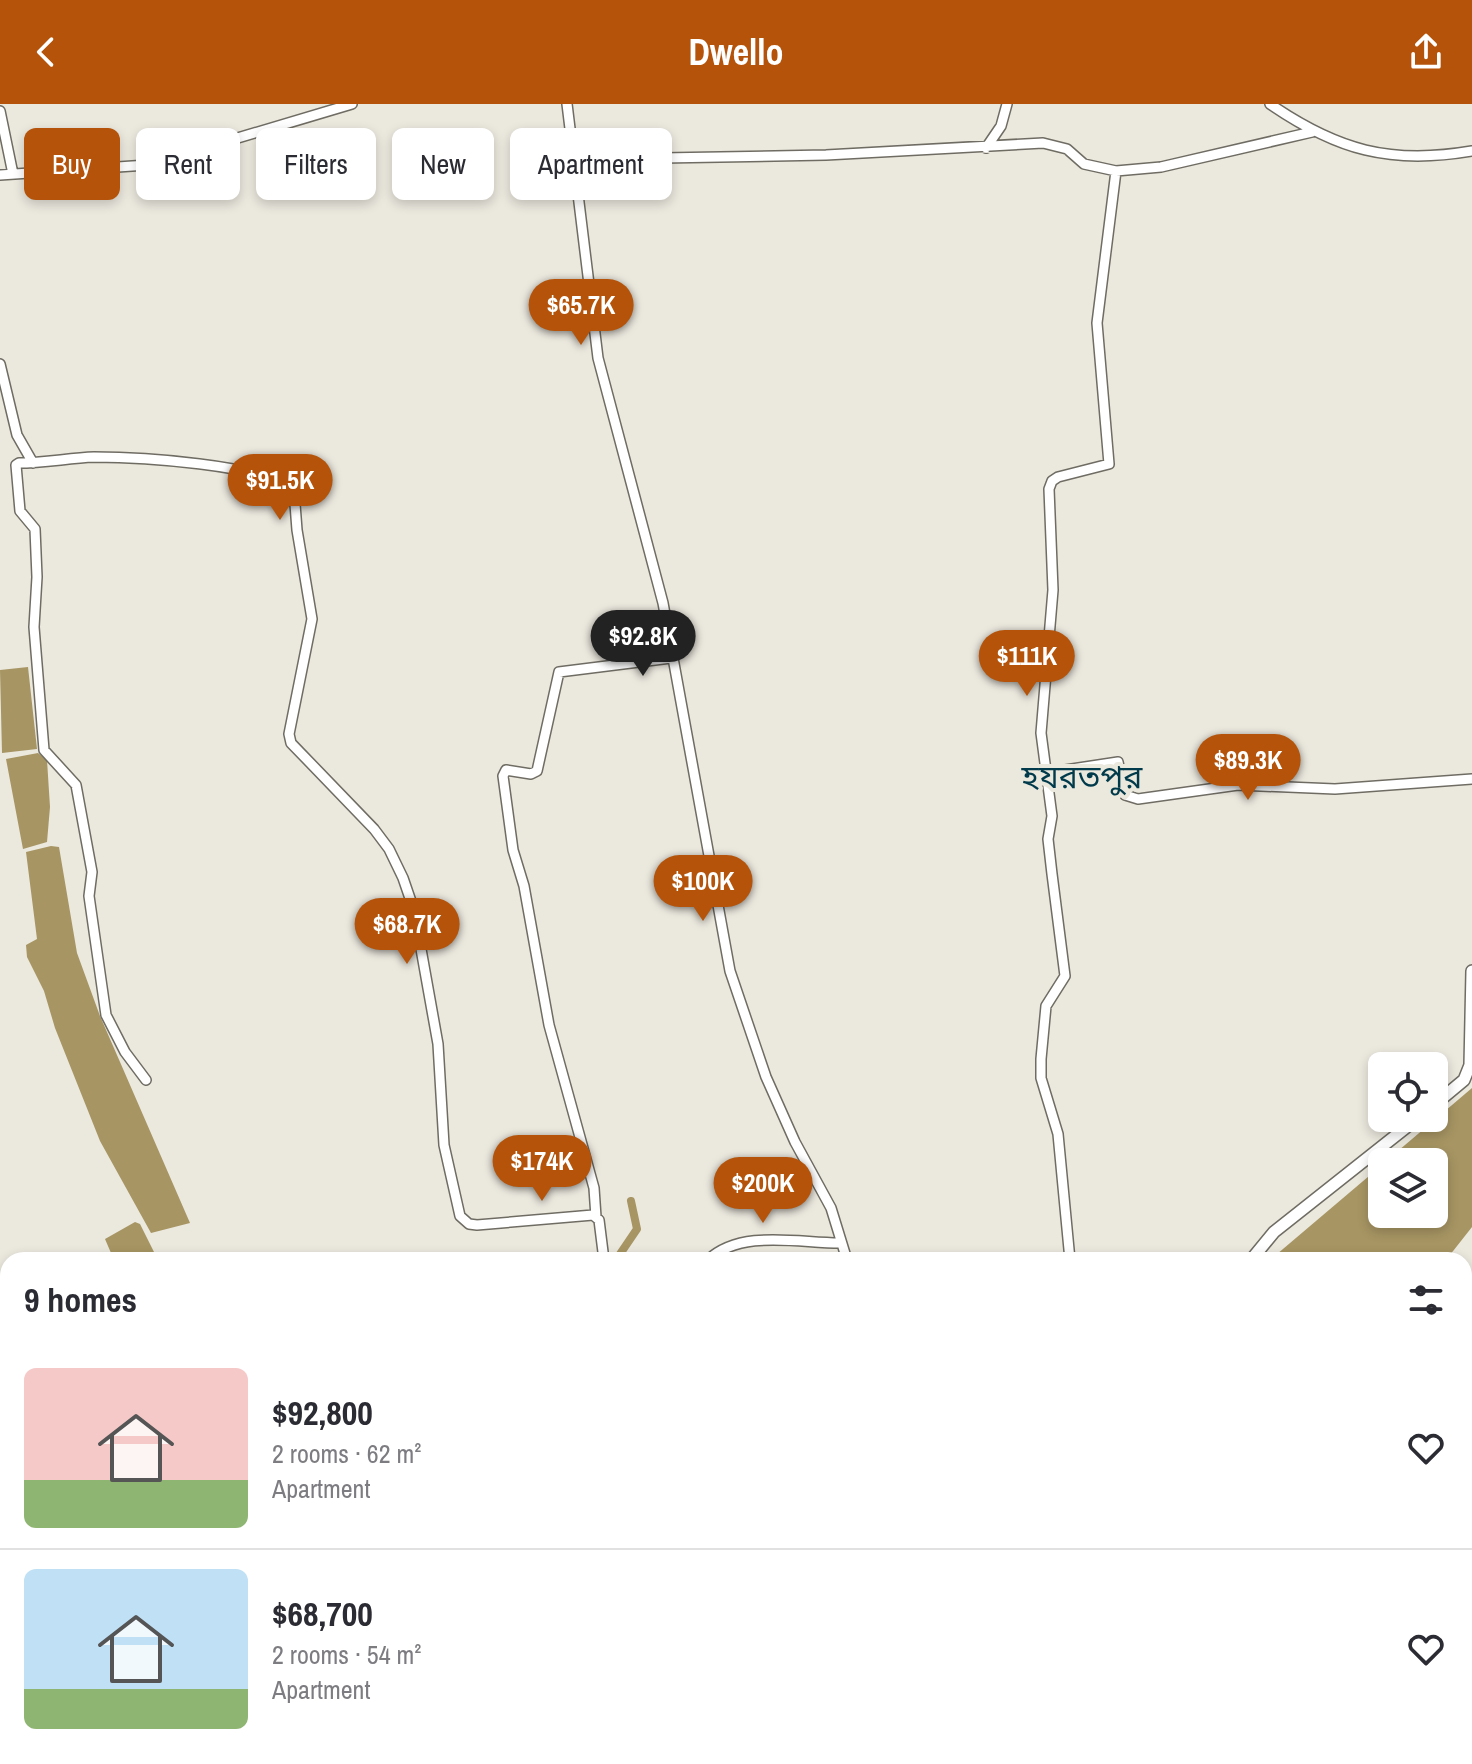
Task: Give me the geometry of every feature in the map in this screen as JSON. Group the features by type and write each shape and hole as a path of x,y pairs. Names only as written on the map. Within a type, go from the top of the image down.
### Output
{"street":[{"path":"0,175 125,164 147,165 352,104"},
{"path":"567,104 570,128"},
{"path":"986,148 1001,126 1007,104"},
{"path":"1270,104 1312,132 1353,149 1388,154 1451,155 1472,151"},
{"path":"0,111 13,174"},
{"path":"672,158 986,148 1043,143 1067,149 1084,164 1116,171 1161,167 1312,132"},
{"path":"1069,1252 1058,1134 1041,1078 1046,1006 1065,976 1048,839 1052,816 1041,733 1053,590 1049,489 1058,477 1109,464 1097,323 1116,171"},
{"path":"578,200 598,358 657,579 730,971 766,1077 795,1142 831,1208 843,1252"},
{"path":"0,364 17,435 33,463"},
{"path":"146,1080 125,1052 106,1015 89,896 93,879 76,785 44,750 34,627 37,577 35,529 20,511 16,465 92,457 170,461 262,477 294,491 297,530 312,619 289,734 297,754 331,785 389,849 414,910 440,1055 444,1145 460,1216 469,1224 477,1225 596,1217"},
{"path":"603,1252 594,1188 546,1011 513,850 503,776 506,770 531,774 539,767 559,672 671,658"},
{"path":"1045,773 1118,762 1125,795 1138,799 1238,785 1335,789 1472,779"},
{"path":"1448,1093 1464,1080 1470,1065 1472,971"},
{"path":"1258,1252 1274,1232 1400,1132"},
{"path":"717,1252 752,1241 839,1243"}],"shaded area":[{"path":"28,667 37,749 2,753 0,670"},
{"path":"38,753 47,760 50,807 47,842 23,849 6,759"},
{"path":"59,847 77,953 100,1016 190,1223 151,1233 100,1141 55,1028 44,991 27,957 26,945 37,939 26,852"},
{"path":"1472,1088 1472,1227 1452,1252 1279,1252 1368,1177 1368,1228 1448,1228 1448,1148 1401,1148 1420,1132 1448,1132 1448,1108"},
{"path":"135,1222 140,1224 154,1252 111,1252 105,1239"}],"waterway":[{"path":"621,1252 637,1229 631,1201"}],"district":[{"name":"হযরতপুর","path":"1082,777"}]}
